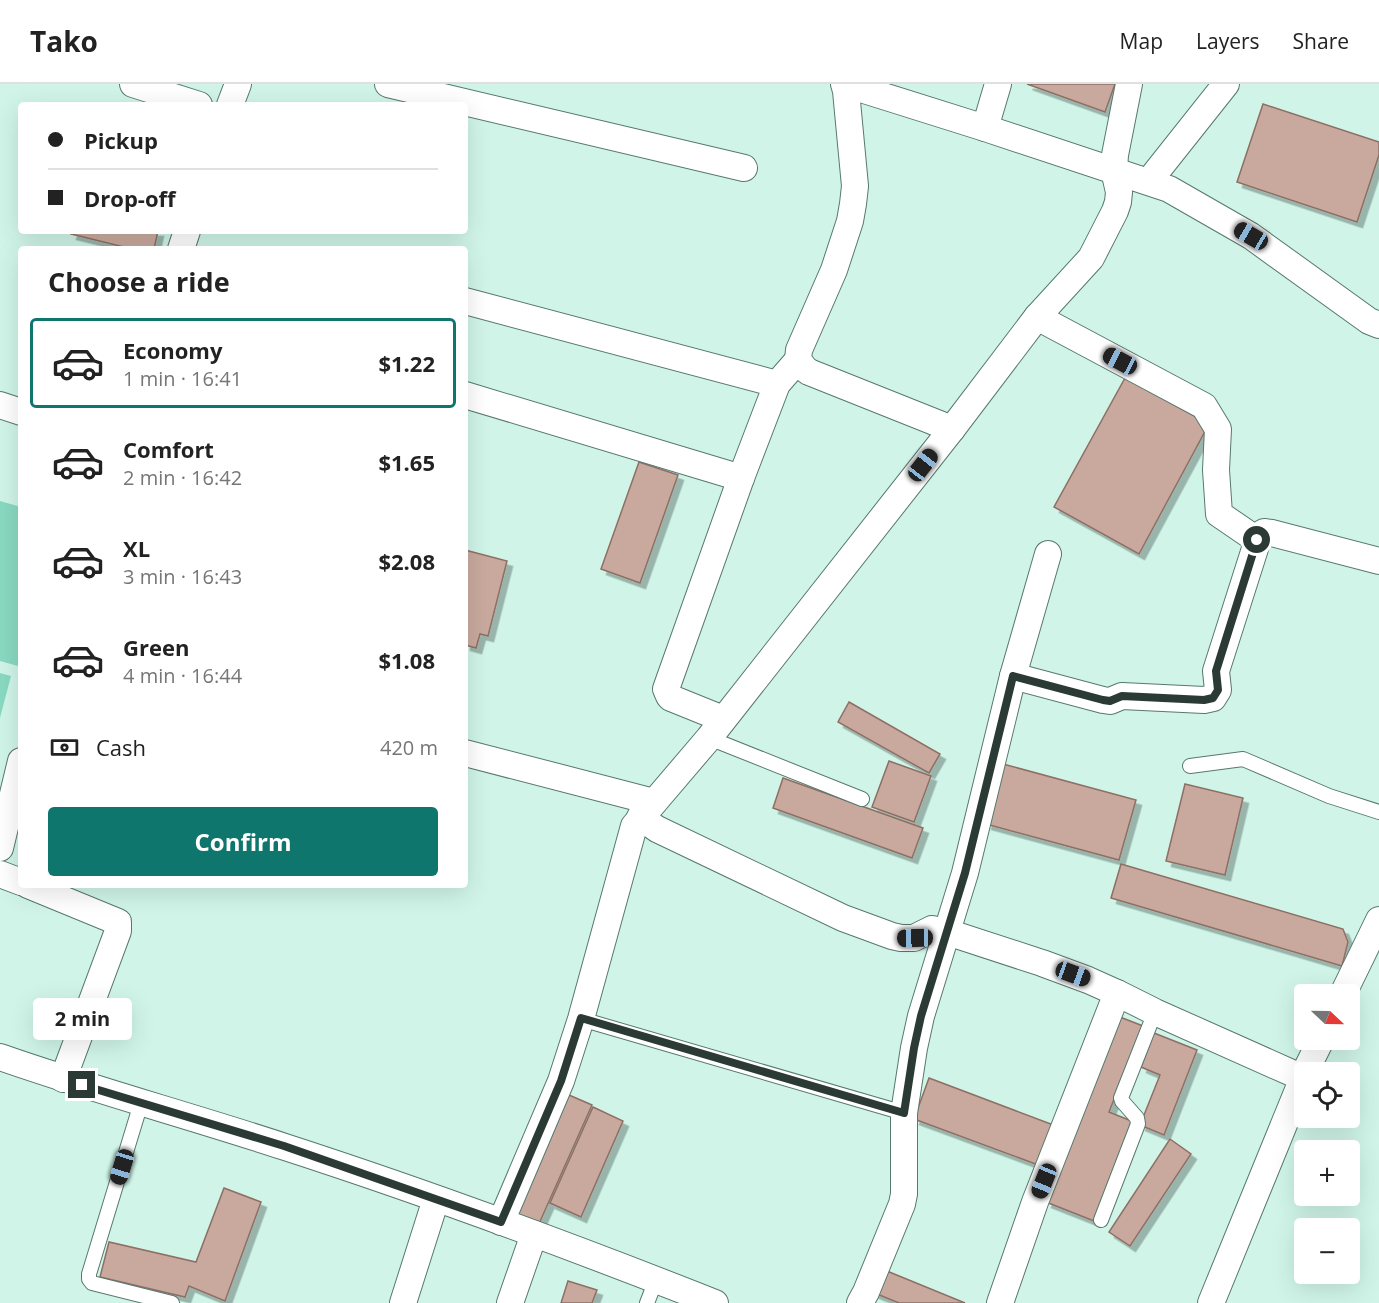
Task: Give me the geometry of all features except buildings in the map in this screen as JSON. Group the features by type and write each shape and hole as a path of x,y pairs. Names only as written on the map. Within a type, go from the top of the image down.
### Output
{"street":[{"path":"133,84 190,102"},
{"path":"231,102 238,84"},
{"path":"388,84 464,102"},
{"path":"716,728 671,698 666,689 777,384 798,360 799,350 834,270 850,221 855,186 845,84 1169,189 1251,236 1369,321 1379,325"},
{"path":"986,128 998,84"},
{"path":"501,1222 561,1081 581,1018 634,826 716,728 952,429 1037,317 1091,258 1118,202 1119,192 1114,170 1117,142 1129,84"},
{"path":"1149,182 1226,84"},
{"path":"468,103 744,168"},
{"path":"468,302 777,384"},
{"path":"1037,317 1204,406 1218,429 1216,470 1219,514 1257,540"},
{"path":"798,360 809,372 952,429"},
{"path":"468,396 741,478"},
{"path":"0,405 18,411"},
{"path":"1013,676 1110,701 1122,696 1204,700 1213,698 1218,690 1216,671 1259,536 1264,532 1272,533 1379,561"},
{"path":"860,1303 867,1292 902,1204 904,1113 921,1016 965,873 1013,676 1048,554"},
{"path":"468,754 647,809 657,829 843,918 902,938 915,938 932,929 947,932 1042,963 1088,980 1155,1012 1294,1071"},
{"path":"0,848 18,773"},
{"path":"0,874 18,881"},
{"path":"35,888 118,922 118,931 63,1079"},
{"path":"1348,984 1379,920"},
{"path":"1000,1303 1035,1202 1117,993"},
{"path":"0,1057 63,1079 284,1146 501,1222 534,1234 652,1291 715,1303"},
{"path":"1211,1303 1294,1100"},
{"path":"403,1303 436,1199"},
{"path":"510,1303 534,1234"}],"lane":[{"path":"716,728 862,799"},
{"path":"1190,766 1243,759 1329,796 1379,812"},
{"path":"1101,1220 1138,1124 1137,1118 1121,1098 1155,1012"},
{"path":"581,1018 904,1113"},
{"path":"141,1103 89,1278 92,1283 172,1303"}],"green space":[{"path":"0,501 18,506 18,666 0,661"},
{"path":"0,673 11,676 0,718"}],"route":[{"path":"82,1085 284,1146 501,1222 561,1081 581,1018 904,1113 921,1016 965,873 1013,676 1110,701 1122,696 1204,700 1213,698 1218,690 1216,671 1257,540"}]}
